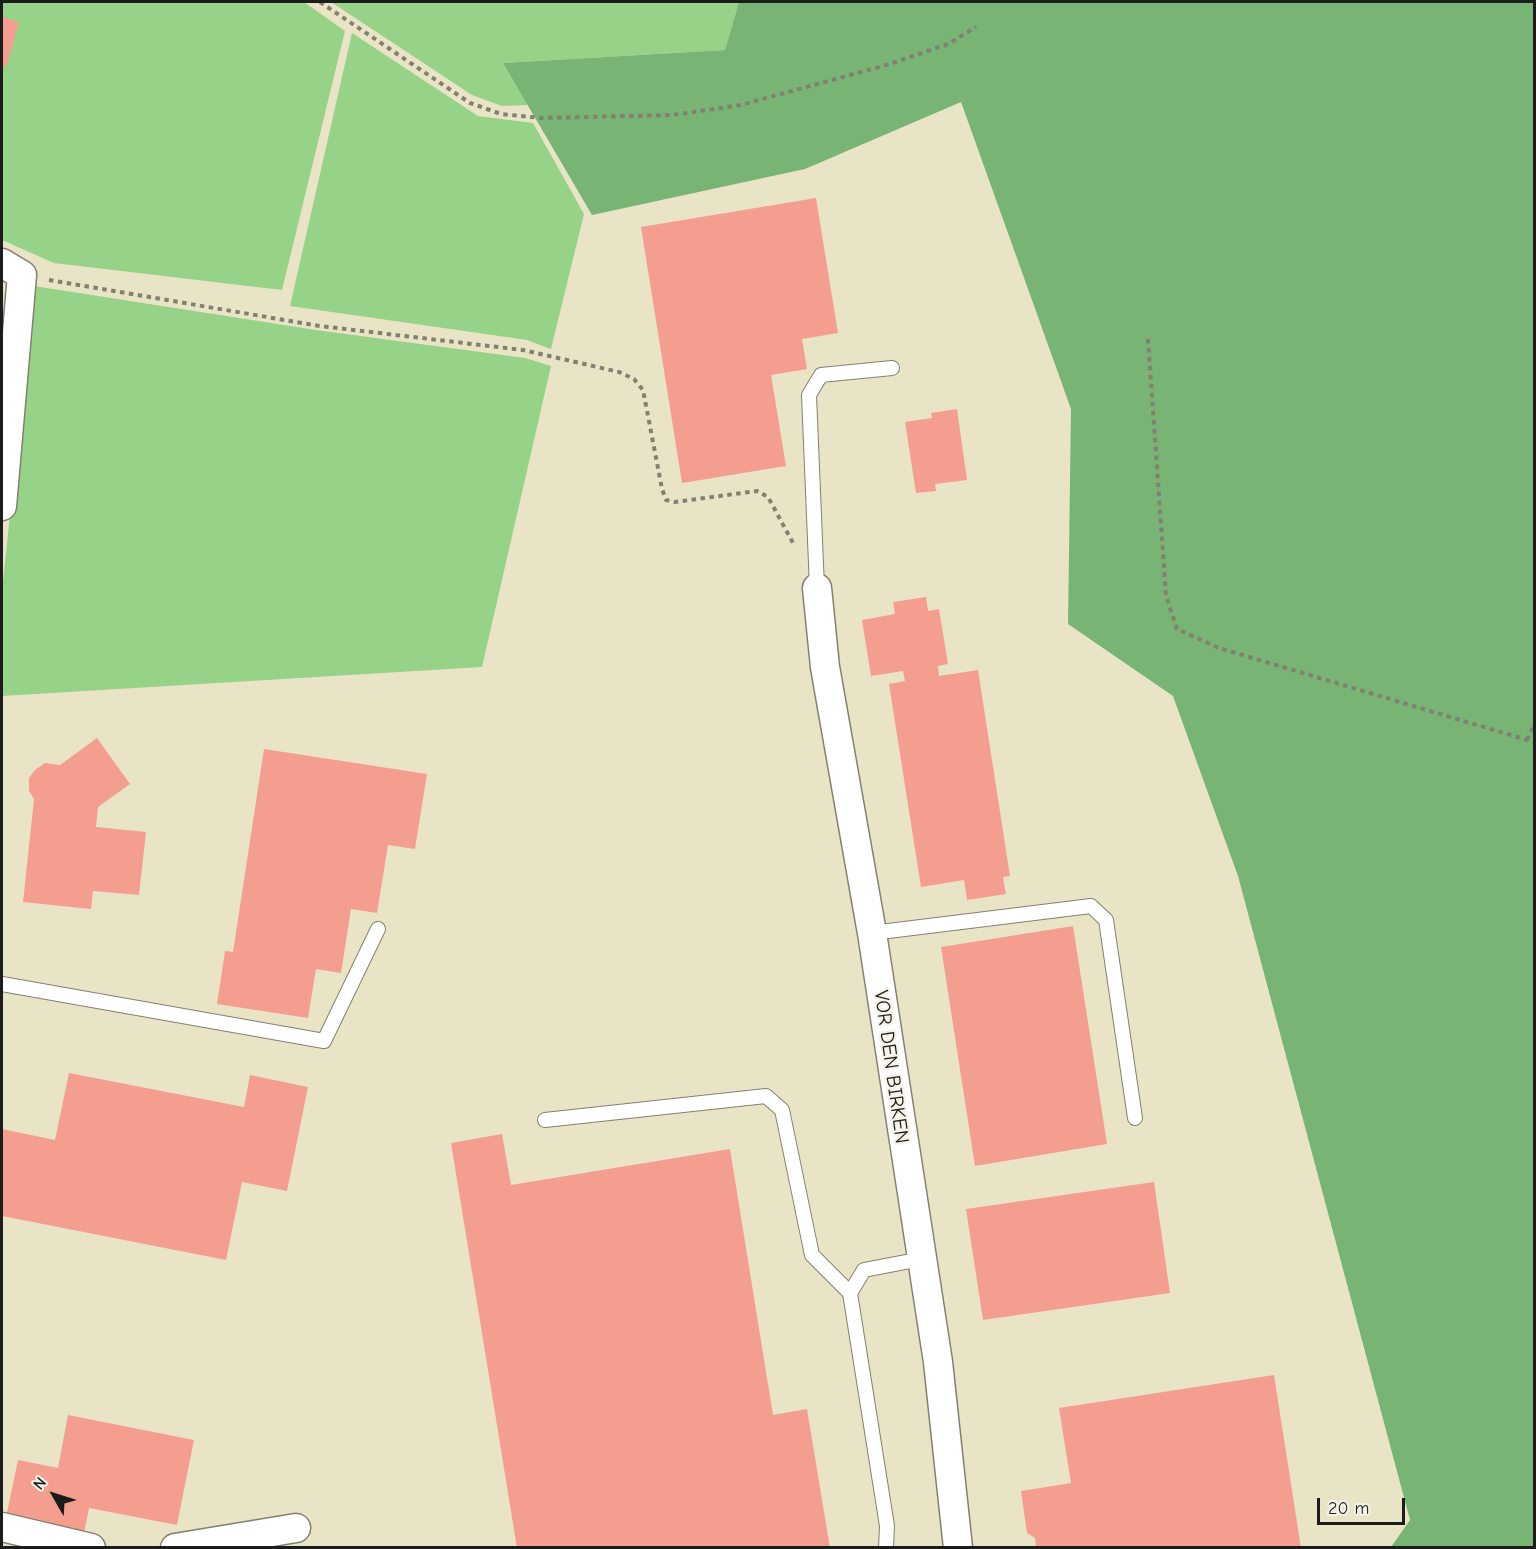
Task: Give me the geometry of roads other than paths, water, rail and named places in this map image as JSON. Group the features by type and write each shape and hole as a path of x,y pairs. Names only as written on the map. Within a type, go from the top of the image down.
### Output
{"street":[{"path":"2,506 12,269"},
{"name":"VOR DEN BIRKEN","path":"817,588 825,667 872,933 938,1362 958,1548"},
{"path":"2,1527 91,1548"},
{"path":"175,1548 296,1528"}],"lane":[{"path":"817,588 809,395 821,375 892,368"},
{"path":"872,933 1091,906 1106,920 1135,1118"},
{"path":"2,984 324,1041 378,929"},
{"path":"544,1120 766,1096 782,1110 812,1255 850,1293 887,1526 886,1548"},
{"path":"850,1293 864,1270 921,1259"}]}
